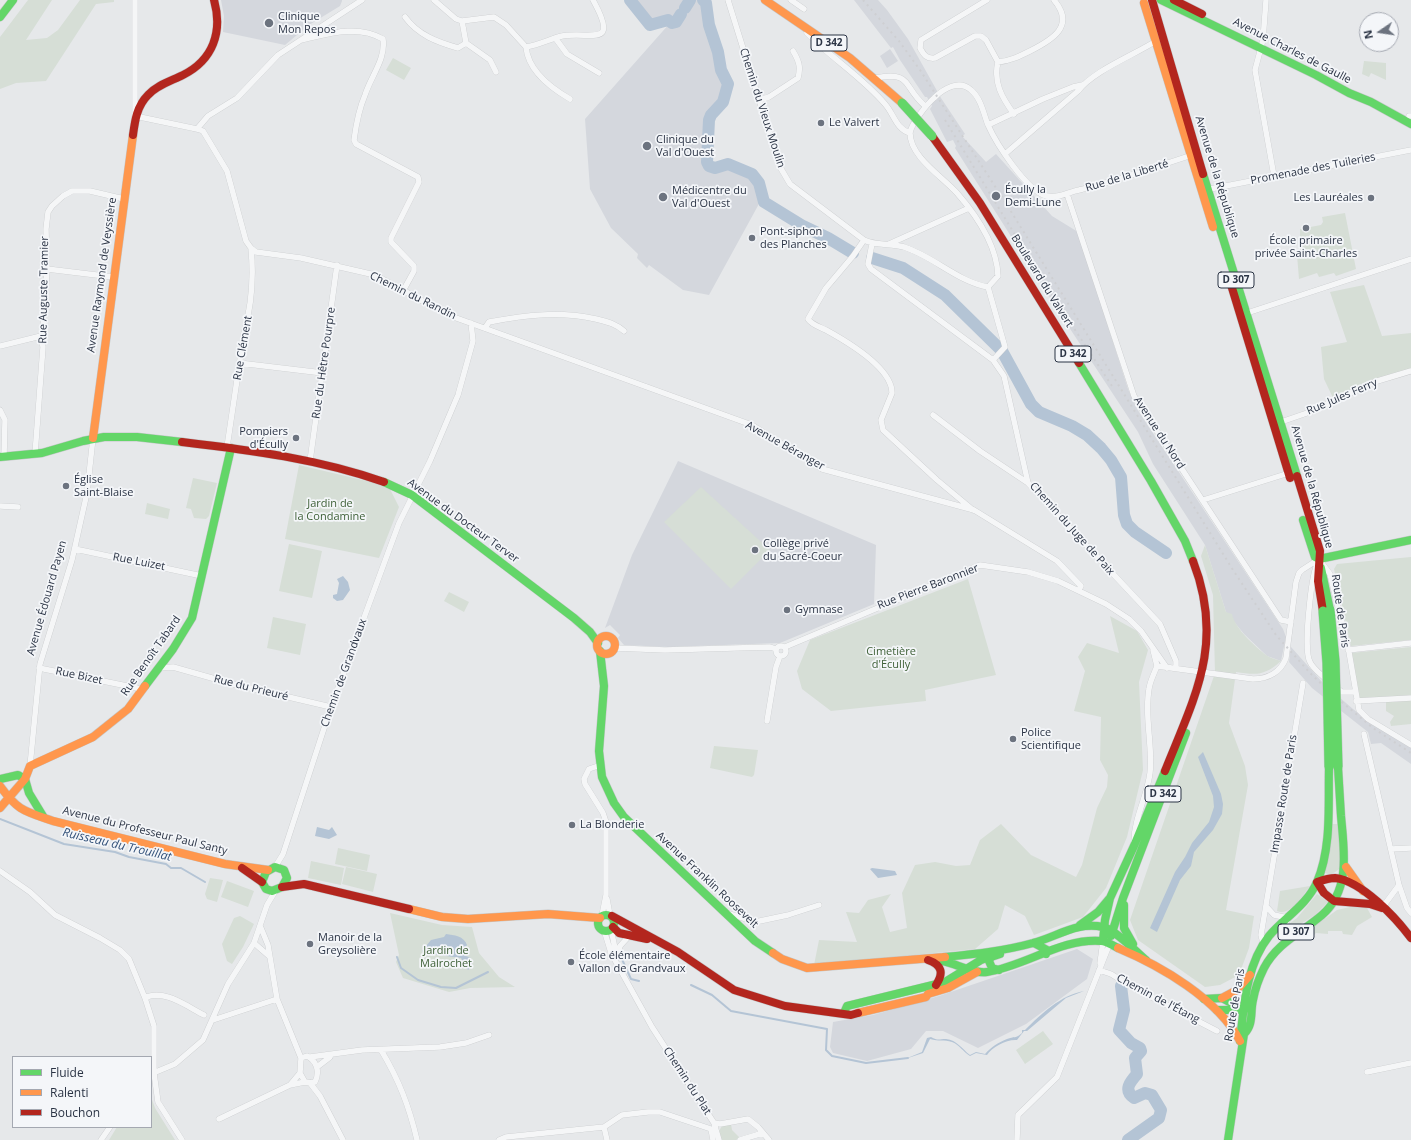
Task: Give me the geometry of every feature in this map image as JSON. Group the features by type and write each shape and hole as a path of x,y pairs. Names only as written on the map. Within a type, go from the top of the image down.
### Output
{"main road":[{"path":"0,17 13,0"},
{"path":"135,116 150,93 196,67 210,52 218,31 218,16 214,0"},
{"name":"Boulevard du Valvert","path":"765,0 782,10 875,78 902,103 932,136 958,170 980,203 1151,481 1182,535 1200,581 1207,630 1203,673 1198,689 1151,805 1110,898 1105,916 1108,929"},
{"path":"1134,0 1149,1"},
{"name":"Avenue Charles de Gaulle","path":"1161,0 1223,30 1261,46 1411,119"},
{"name":"Avenue Charles de Gaulle","path":"1174,0 1349,93 1411,119"},
{"name":"Avenue de la République","path":"1149,1 1156,41 1191,156 1208,189 1247,313 1277,424 1320,551 1319,559"},
{"name":"Avenue de la République","path":"1149,1 1191,156"},
{"name":"Avenue Raymond de Veyssière","path":"93,438 135,116"},
{"name":"Avenue de la République","path":"1277,424 1286,473 1313,551 1315,556 1319,559"},
{"name":"Avenue du Docteur Terver","path":"2,457 35,454 103,436 147,438 229,451 310,461 370,477 393,485 412,495 590,632 601,644 605,654 612,650"},
{"name":"Rue Benoît Tabard","path":"30,766 93,737 128,709 165,660 192,618 229,451"},
{"path":"1319,559 1411,540"},
{"name":"Route de Paris","path":"1228,1140 1242,1038 1248,1032 1252,1003 1265,967 1285,940 1321,915 1334,901 1343,881 1346,867 1333,767 1327,610 1318,581 1319,559"},
{"path":"601,644 612,639 612,650"},
{"name":"Avenue Franklin Roosevelt","path":"601,644 603,671 600,751 601,765 602,777 614,803 624,817 724,913 760,945 782,959 807,968 928,960 989,953 1034,943 1078,926 1090,924 1108,929"},
{"name":"Avenue Franklin Roosevelt","path":"603,671 612,650"},
{"name":"Boulevard du Valvert","path":"1108,929 1133,874 1196,706 1198,689"},
{"name":"Avenue Édouard Payen","path":"0,808 25,779 30,766"},
{"name":"Route de Paris","path":"1225,1140 1242,1038 1247,1020 1244,1010 1251,974 1263,943 1307,898 1317,882 1325,840 1333,767"},
{"path":"0,779 18,775 25,779 29,793 43,816"},
{"path":"0,786 8,800"},
{"name":"Avenue du Professeur Paul Santy","path":"8,800 21,810 60,822 241,867 271,869"},
{"name":"Avenue du Professeur Paul Santy","path":"241,867 264,885"},
{"path":"1346,867 1365,893 1402,925 1411,938"},
{"path":"304,884 279,889 264,885 264,876 271,869 285,873 304,884 442,917 468,919 548,914 604,918 678,952 734,990 765,1001 785,1006 823,1010 844,1010 851,1015 926,997 925,991"},
{"path":"279,889 286,881 285,873"},
{"path":"1133,874 1123,907 1124,928 1138,952"},
{"path":"1365,893 1343,881 1334,878 1317,882 1324,893 1334,901 1370,904 1382,908"},
{"path":"1078,926 1098,912 1110,898"},
{"path":"604,918 600,928 610,929 630,936 656,941"},
{"path":"604,918 615,923 610,929"},
{"path":"1107,942 1108,929"},
{"path":"1108,929 1146,960 1204,999 1217,1010 1242,1038"},
{"name":"Avenue Franklin Roosevelt","path":"928,960 950,961 973,970 999,970 1046,954 1075,942 1107,942 1146,960"},
{"path":"925,991 958,984 986,958 1034,943 1044,947 1047,950 1046,954"},
{"path":"995,955 991,957 989,963 992,968 999,970"},
{"path":"928,960 936,962 942,970 942,976 936,985"},
{"path":"925,991 973,970"},
{"path":"1204,999 1222,998 1237,990 1251,974"},
{"path":"1222,998 1244,1010"},
{"path":"1217,1010 1244,1010 1252,1003"}],"street":[{"path":"135,0 135,116 202,131 227,171 246,241 250,248"},
{"path":"198,129 208,116 237,98 278,56 362,0"},
{"path":"434,0 456,19 462,21 494,17 506,24 526,47 527,56 535,70 560,93 570,99"},
{"path":"526,47 556,39 561,36 591,37 599,35 603,30 604,23 594,0"},
{"name":"Chemin du Vieux Moulin","path":"728,0 780,167 790,184 863,243 871,246 889,244 915,252 977,285 988,287"},
{"path":"791,0 804,8"},
{"path":"987,0 921,40 920,48 924,56 935,58 975,36 981,36 986,40 998,62 995,72 998,85 1004,101 1014,114"},
{"path":"998,62 1006,61 1051,40 1058,32 1062,22 1061,10 1054,0"},
{"path":"1266,0 1261,46 1255,70 1274,176"},
{"path":"405,17 413,28 444,45 458,48 466,43"},
{"path":"792,18 880,99 892,113 898,125 903,130 910,133"},
{"path":"462,21 466,43 490,60 496,72"},
{"path":"301,40 348,30 378,36 383,39 381,57 365,94 357,120 354,140 356,144 418,177 420,182 390,238 391,242 414,266 414,271 404,291"},
{"path":"556,39 567,54 599,73"},
{"path":"988,125 1073,87 1082,85 1109,67 1156,41"},
{"path":"759,100 769,97 798,78 800,70 799,62 793,51"},
{"path":"875,78 894,75 901,78 925,106"},
{"path":"993,360 1005,347 988,287 998,276 998,263 989,238 969,208 916,151 911,142 910,133 925,106 946,88 955,85 971,90 977,97 988,125 1005,154 1078,91 1082,85"},
{"name":"Promenade des Tuileries","path":"1208,189 1411,150"},
{"name":"Rue de la Liberté","path":"1005,154 1012,165 1042,195 1053,197 1191,156"},
{"name":"Rue Auguste Tramier","path":"35,454 43,347 41,336 43,332 47,269 46,221 52,206 67,193 90,191 124,199"},
{"name":"Avenue du Nord","path":"1067,194 1130,388 1134,396 1282,620 1291,622"},
{"path":"889,244 969,208"},
{"path":"863,243 826,288 808,316 809,321 864,354 882,372 892,389 892,393 881,420 883,430 937,480 974,510"},
{"name":"Chemin du Juge de Paix","path":"871,246 868,264 871,269 993,360 1004,376 1028,483 1160,624 1176,660 1176,668"},
{"name":"Chemin du Randin","path":"250,248 262,254 301,258 337,265 375,275 448,316 471,323 473,341 458,395 430,461 412,495"},
{"name":"Rue Clément","path":"229,451 239,363 249,316 254,275 250,248"},
{"path":"1247,313 1411,259"},
{"name":"Rue du Hêtre Pourpre","path":"310,461 337,265"},
{"path":"47,269 113,277"},
{"path":"485,328 489,322 531,314 555,314 584,317 616,324 624,330"},
{"name":"Avenue Béranger","path":"471,323 752,425 822,468 974,510 1057,561 1081,586 1079,590"},
{"path":"0,346 41,336"},
{"path":"239,363 323,373"},
{"name":"Rue Jules Ferry","path":"1277,424 1307,413 1374,382 1411,371"},
{"path":"0,410 5,420 2,457"},
{"path":"933,415 980,451 1028,483"},
{"name":"Avenue Édouard Payen","path":"30,766 40,668 75,549 84,506 93,438"},
{"path":"1203,500 1286,473"},
{"name":"Chemin de Grandvaux","path":"271,869 282,856 331,706 399,523 412,495"},
{"path":"0,506 18,507"},
{"name":"Rue Luizet","path":"75,549 202,576"},
{"path":"1134,846 1134,832 1147,790 1150,773 1148,702 1151,682 1157,666 1253,679 1269,676 1280,668 1285,662 1298,574 1319,559"},
{"path":"1319,559 1330,574 1348,650 1356,701 1361,714 1410,744"},
{"path":"1319,559 1311,585 1307,647 1310,662 1342,692 1355,692"},
{"name":"Rue Pierre Baronnier","path":"785,647 980,565 1028,572 1058,581 1079,590 1129,619 1141,631 1166,668"},
{"path":"1348,650 1411,643"},
{"path":"767,721 776,667 780,656 785,654 785,647 781,645 776,649"},
{"name":"Rue Pierre Baronnier","path":"1152,646 1157,666"},
{"path":"612,650 770,647 776,649 780,656"},
{"path":"165,660 173,667"},
{"path":"159,668 173,667"},
{"name":"Rue du Prieuré","path":"173,667 233,684 331,706"},
{"name":"Rue Bizet","path":"40,668 139,688 142,691"},
{"name":"Impasse Route de Paris","path":"1263,943 1261,935 1303,683"},
{"path":"1356,701 1411,698"},
{"path":"1364,734 1399,885 1411,913"},
{"path":"601,765 589,769 584,779 585,784 603,813 606,822 606,895 604,918"},
{"path":"1147,790 1154,818"},
{"path":"1391,849 1411,848"},
{"name":"Chemin de Grandvaux","path":"282,856 285,873"},
{"path":"0,871 30,892 55,915 120,950 128,959 145,998 154,1026 152,1074 158,1102 182,1140"},
{"path":"264,885 267,905"},
{"path":"1382,908 1399,885"},
{"path":"152,1074 175,1064 196,1048 203,1040 214,1020 228,984 254,943 261,928 267,905 279,889"},
{"path":"724,913 755,922 788,915 818,905"},
{"path":"1266,906 1274,915 1288,918 1284,929 1285,940"},
{"path":"261,928 268,945 277,999 301,1058 300,1073 290,1085"},
{"name":"Chemin du Plat","path":"500,1140 506,1137 604,1127 622,1115 648,1112 660,1112 711,1129 714,1123 657,1033 609,948 610,929"},
{"name":"Chemin du Plat","path":"620,968 619,948 624,940 630,936"},
{"path":"1017,1140 1018,1115 1057,1077 1099,970 1107,942"},
{"path":"254,943 269,956"},
{"name":"Chemin de l'Étang","path":"1099,970 1111,974 1132,987 1217,1031"},
{"path":"145,998 151,995 165,997 204,1016"},
{"path":"214,1020 277,999"},
{"path":"301,1058 308,1056 381,1050 440,1047 466,1043 489,1035"},
{"path":"219,1119 290,1085 310,1082 317,1078 317,1067 298,1046 292,1036"},
{"path":"381,1050 400,1084 407,1102 416,1140"},
{"path":"317,1067 323,1060 334,1055"},
{"path":"1367,1072 1411,1062"},
{"path":"300,1073 310,1082 320,1096 343,1140"},
{"path":"719,1140 714,1123 720,1124 748,1119 758,1127 769,1140"},
{"path":"604,1127 607,1140"},
{"path":"101,1140 109,1128"},
{"path":"711,1129 713,1140"},
{"path":"740,1140 763,1133"}],"shaded area":[{"name":"Clinique Mon Repos","path":"221,0 342,1 340,6 309,25 285,45 223,32 224,16"},
{"name":"Clinique du Val d'Ouest","path":"632,0 702,0 717,54 718,69 726,84 720,103 709,116 706,164 712,168 726,165 739,168 754,179 758,184 760,202 709,295 683,290 649,265 647,268 637,258 638,254 611,228 590,189 585,119 670,23 668,17 649,22"},
{"path":"854,0 878,0 887,10 908,39 941,98 965,134 962,136 986,162 996,154 1052,216 1078,232 1128,389 1137,409 1283,629 1286,637 1281,661 1267,656 1244,634 1226,612 1205,545 1153,464 1138,432 1057,309 955,148 956,146 953,140 947,142 930,109 932,106 927,97 925,97 893,47 891,48"},
{"path":"890,49 898,61 887,68 880,56"},
{"name":"Collège privé du Sacré-Coeur","path":"678,461 876,545 874,604 780,643 668,647 624,645 618,638 620,635 610,625 605,628 632,555"},
{"path":"1291,647 1324,684 1353,709 1370,722 1411,748 1411,764 1381,743 1371,744 1368,732 1312,688 1289,662"},
{"path":"1077,949 1093,959 1087,979 1026,1024 978,1048 943,1031 926,1031 911,1049 867,1061 833,1053 830,1047 833,1022 873,1015 939,996"}],"green space":[{"path":"28,0 52,0 26,40 47,38 58,30 80,0 114,0 114,2 96,4 46,81 16,83 0,89 0,37"},
{"path":"393,58 411,68 404,80 386,70"},
{"path":"1364,61 1386,63 1386,80 1371,73 1369,77 1362,74"},
{"path":"1345,213 1356,269 1336,276 1334,273 1319,277 1317,273 1299,279 1297,255 1300,250 1300,229 1321,225 1323,222 1322,217"},
{"path":"1364,285 1382,336 1411,333 1411,369 1333,398 1324,379 1321,347 1347,342 1330,292"},
{"name":"Jardin de la Condamine","path":"299,465 371,482 390,489 399,507 379,558 285,539"},
{"path":"193,478 217,483 209,516 206,519 194,518 191,509 186,508"},
{"path":"701,487 770,550 731,589 664,522"},
{"path":"147,503 170,509 168,519 145,514"},
{"path":"289,544 322,551 312,598 279,591"},
{"path":"1205,545 1226,612 1232,614 1241,631 1256,647 1271,658 1281,661 1265,672 1250,674 1236,672 1229,723 1245,766 1248,785 1226,910 1254,916 1249,948 1239,975 1220,985 1205,987 1138,940 1130,920 1215,673 1213,595 1201,556"},
{"path":"1411,557 1411,640 1351,646 1334,569 1337,564"},
{"name":"Cimetière d'Écully","path":"968,579 996,675 925,690 926,701 831,711 802,689 797,671 810,640"},
{"path":"449,592 469,602 464,612 444,601"},
{"path":"1110,616 1137,631 1148,650 1139,682 1143,770 1127,837 1106,888 1083,917 1034,935 1025,916 1005,905 998,929 975,949 814,965 819,940 857,942 846,912 859,913 868,900 891,894 882,907 890,932 907,928 902,893 915,865 935,862 956,866 970,865 980,840 1001,824 1031,855 1076,877 1082,865 1097,808 1107,787 1108,775 1100,760 1101,717 1074,711 1085,671 1078,657 1087,643 1119,653"},
{"path":"273,617 306,624 300,655 267,648"},
{"path":"1411,647 1411,696 1359,700 1351,653"},
{"path":"1411,700 1411,724 1391,726 1390,722 1394,716 1386,711 1386,702"},
{"path":"714,746 758,750 754,775 752,777 710,768"},
{"path":"1330,824 1338,824 1342,866 1336,871 1328,874 1325,873"},
{"path":"338,848 370,855 367,871 335,864"},
{"path":"311,861 344,868 341,885 308,878"},
{"path":"346,867 377,874 373,892 342,884"},
{"path":"210,878 223,880 217,902 207,899 205,894"},
{"path":"227,881 254,891 248,907 221,897"},
{"path":"1310,886 1291,908 1287,911 1277,911 1280,891"},
{"path":"1317,894 1328,902 1316,914 1289,932 1286,926 1297,918"},
{"path":"1350,907 1367,908 1372,917 1357,926 1352,935 1343,934 1342,931 1328,931 1328,934 1316,933 1313,936 1308,931 1337,910"},
{"name":"Jardin de Malrochet","path":"390,913 442,925 472,927 479,953 499,977 515,987 470,988 449,992 403,978 396,962 399,955"},
{"path":"240,916 254,924 243,947 232,964 227,961 222,944 234,918"},
{"path":"1043,1031 1053,1044 1025,1064 1016,1050"},
{"path":"152,1100 155,1108 175,1140 109,1140 116,1128 152,1128"},
{"path":"731,1124 732,1130 740,1138 736,1140 721,1140 719,1131 722,1126"}],"water":[{"path":"343,576 348,582 350,590 343,600 337,601 333,598 333,595 337,594 339,583 337,579"},
{"path":"1203,752 1221,794 1223,804 1222,814 1213,830 1194,852 1191,866 1180,880 1157,932 1150,928 1175,872 1192,843 1209,822 1214,807 1213,796 1198,757"},
{"path":"317,827 329,830 332,827 337,835 329,839 315,836"},
{"path":"870,869 895,871 897,875 878,878"},
{"path":"446,934 458,936 466,942 467,945 461,954 471,958 472,966 468,970 461,958 424,953 422,951 431,940 444,937"},
{"path":"1084,991 1066,998 1027,1031 1024,1031 1017,1040 1000,1044 992,1049 987,1055 976,1053 970,1056 952,1042 930,1039 923,1053 905,1059 922,1052 927,1038 931,1037 953,1041 970,1055 976,1052 985,1054 998,1043 1020,1035 1022,1030 1025,1030 1059,1001 1076,993"}],"waterway":[{"path":"630,0 650,25 668,20 672,23 676,22 681,14"},
{"path":"685,8 690,0"},
{"path":"703,0 706,3 709,25 718,52 721,70 728,84 723,102 711,115 709,120 707,162 709,166 715,168 728,164 752,174 759,183 764,202 803,226 828,238 853,253"},
{"path":"872,258 903,268 945,295 1002,351 1031,404 1039,412 1072,426 1087,435 1101,448 1111,460 1121,477 1124,515 1127,524 1135,532 1166,553"},
{"name":"Ruisseau du Trouillat","path":"0,819 64,844 115,852 129,857 166,864 171,868 181,868 205,882"},
{"name":"Ruisseau du Trouillat","path":"620,955 631,979 639,981"},
{"name":"Ruisseau du Trouillat","path":"397,957 401,968 418,980 441,987 456,988 488,972"},
{"name":"Ruisseau du Trouillat","path":"691,985 712,995 731,1011 827,1029 826,1050 832,1056 866,1063 908,1058"},
{"path":"1121,986 1124,1010 1119,1030 1131,1043 1140,1048 1141,1051 1135,1058 1137,1074 1130,1083 1128,1089 1134,1098 1145,1093 1152,1095 1161,1110 1159,1118 1128,1140"}],"railway":[{"path":"863,0 899,41 920,70 1007,205 1233,570 1276,635 1310,673 1331,693 1373,728 1411,753"},
{"path":"945,120 1050,292 1114,389"}],"traffic: fast":[{"path":"0,17 13,0"},
{"path":"1161,0 1316,75 1349,93 1371,102 1411,124"},
{"path":"902,103 932,136"},
{"path":"1203,174 1297,476"},
{"path":"1079,363 1151,481 1185,541 1193,561"},
{"path":"0,457 42,453 83,441 104,437 137,437 182,442"},
{"path":"145,686 173,649 192,618 231,448"},
{"path":"384,482 412,495 574,618 590,632 598,643"},
{"path":"1303,520 1315,557 1319,559"},
{"path":"1319,559 1411,540"},
{"path":"1321,568 1330,610"},
{"path":"1330,610 1335,661 1338,767"},
{"path":"1323,611 1327,663 1329,767"},
{"path":"600,651 604,686 599,751 602,777 614,803 624,817 755,941 773,953"},
{"path":"1111,936 1123,898 1186,733"},
{"path":"1240,1041 1247,986 1255,960 1261,947 1275,929 1307,898 1313,890 1322,869 1327,840 1329,767"},
{"path":"1228,1140 1244,1034 1249,1026 1252,1004 1260,976 1269,959 1290,939 1322,915 1331,905 1338,894 1342,882 1344,856 1338,767"},
{"path":"1103,941 1105,920 1110,898 1134,846 1165,771"},
{"path":"0,779 18,775 25,779 29,793 43,816"},
{"path":"275,867 284,870 287,878 282,887 272,891 266,889 262,882 266,872 275,867"},
{"path":"1080,925 1098,912 1109,899"},
{"path":"1124,905 1124,928 1133,944"},
{"path":"606,915 612,917 614,923 612,929 606,931 600,929 598,923 600,917 606,915"},
{"path":"945,957 1022,946 1067,930 1084,926 1094,926 1103,927 1114,932 1146,960"},
{"path":"943,961 976,972 987,972 1016,964 1058,948 1086,941 1103,941 1118,948"},
{"path":"1034,943 1047,950 1046,954"},
{"path":"999,970 992,968 989,961 991,957 1000,954"},
{"path":"844,1013 847,1006 945,982 981,960 994,955"},
{"path":"1204,999 1222,998 1244,1010"},
{"path":"1217,1010 1244,1010"}],"traffic: slow":[{"path":"765,0 850,58 902,103"},
{"path":"1144,3 1213,227"},
{"path":"93,438 133,135"},
{"path":"606,636 612,639 615,645 612,651 606,654 600,651 597,645 600,639 606,636"},
{"path":"0,808 25,779 30,766 93,737 128,709 145,686"},
{"path":"0,786 12,801 22,809 53,821 225,864 268,870"},
{"path":"1346,867 1363,891"},
{"path":"409,909 442,917 468,919 548,914 600,918"},
{"path":"1118,948 1135,955 1170,974 1203,998 1218,1011 1240,1041"},
{"path":"773,953 782,959 807,968 945,957"},
{"path":"858,1013 926,997 928,994 948,988 977,972"},
{"path":"1222,998 1237,990 1250,975"}],"traffic: jam":[{"path":"133,135 139,109 144,99 160,86 193,69 208,53 216,34 217,23 214,0"},
{"path":"1152,0 1203,174"},
{"path":"1174,0 1202,14"},
{"path":"932,136 980,203 1079,363"},
{"path":"1229,278 1290,478"},
{"path":"182,442 284,456 335,467 384,482"},
{"path":"1297,476 1320,551 1318,581 1323,611"},
{"path":"1165,771 1187,718 1202,669 1206,644 1206,618 1202,590 1193,561"},
{"path":"242,868 262,882"},
{"path":"1382,908 1370,904 1334,901 1324,893 1317,882 1335,878 1356,886 1378,902 1411,938"},
{"path":"282,887 304,884 409,909"},
{"path":"612,916 678,952 734,990 785,1006 851,1015 858,1013"},
{"path":"613,927 619,933 647,939"},
{"path":"928,960 936,964 941,973 939,981 936,985"}],"place":[{"name":"Clinique Mon Repos","path":"269,23"},
{"name":"Le Valvert","path":"821,123"},
{"name":"Clinique du Val d'Ouest","path":"647,146"},
{"name":"Écully la Demi-Lune","path":"996,196"},
{"name":"Médicentre du Val d'Ouest","path":"663,197"},
{"name":"Les Lauréales","path":"1371,198"},
{"name":"École primaire privée Saint-Charles","path":"1306,228"},
{"name":"Pont-siphon des Planches","path":"752,238"},
{"name":"Pompiers d'Écully","path":"296,438"},
{"name":"Église Saint-Blaise","path":"66,486"},
{"name":"Collège privé du Sacré-Coeur","path":"755,550"},
{"name":"Gymnase","path":"787,610"},
{"name":"Police Scientifique","path":"1013,739"},
{"name":"La Blonderie","path":"572,825"},
{"name":"Manoir de la Greysolière","path":"310,944"},
{"name":"École élémentaire Vallon de Grandvaux","path":"571,962"}]}
